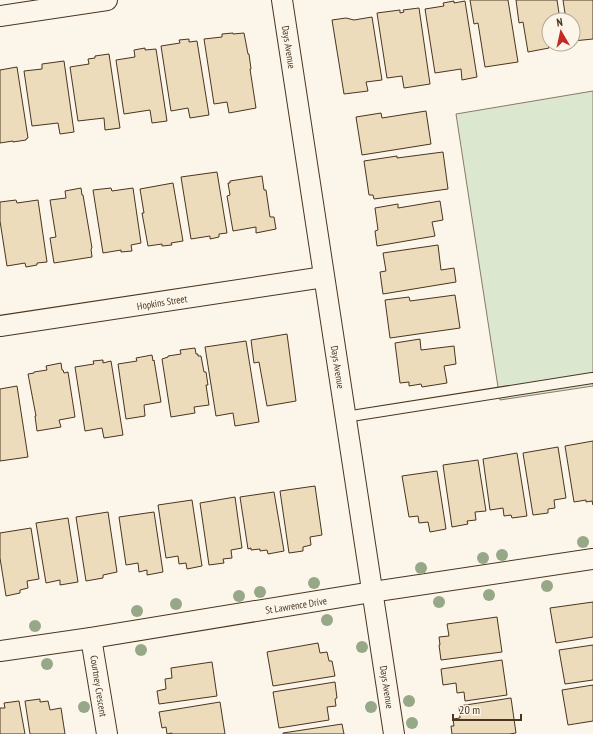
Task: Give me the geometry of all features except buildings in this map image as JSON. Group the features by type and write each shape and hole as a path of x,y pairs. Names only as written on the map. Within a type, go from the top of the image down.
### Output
{"street":[{"path":"0,16 107,0"},
{"name":"Days Avenue","path":"282,0 394,734"},
{"name":"Hopkins Street","path":"0,326 324,277"},
{"name":"St Lawrence Drive","path":"0,651 91,638 372,592 593,559"},
{"name":"Courtney Crescent","path":"91,638 107,734"}],"lane":[{"path":"346,417 592,378"}],"green space":[{"path":"593,91 593,386 500,400 456,114"}]}
